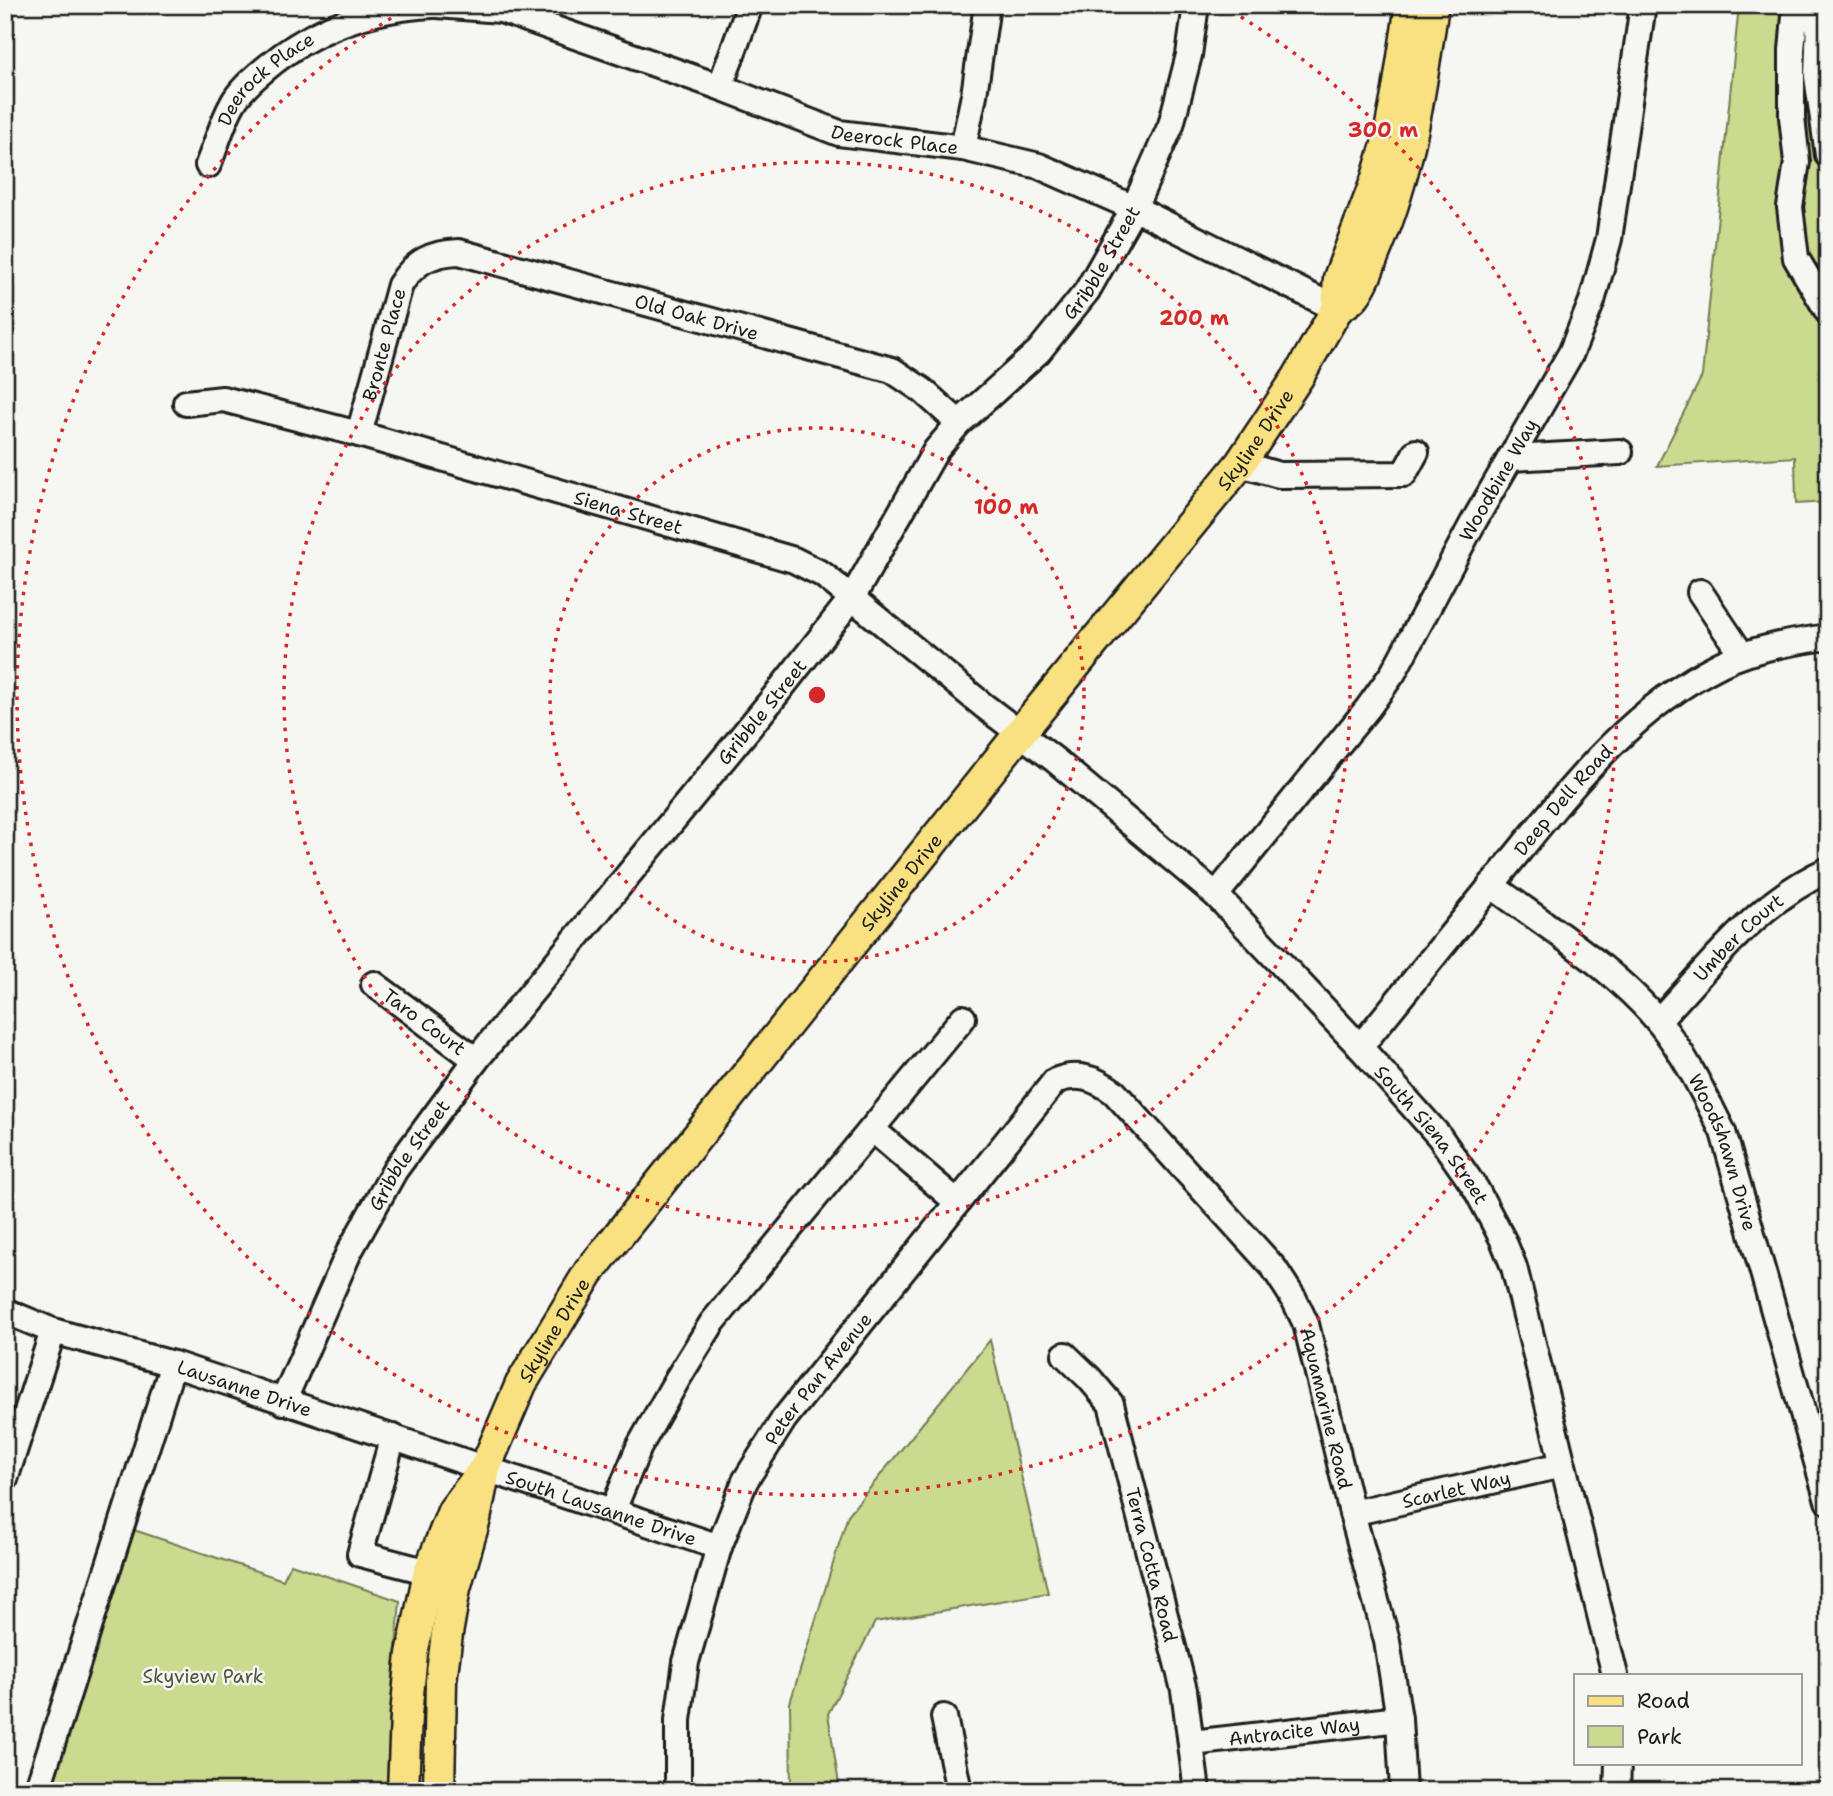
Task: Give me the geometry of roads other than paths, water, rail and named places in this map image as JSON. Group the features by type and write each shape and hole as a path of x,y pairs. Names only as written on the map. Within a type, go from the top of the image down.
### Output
{"main road":[{"name":"Skyline Drive","path":"1337,309 1339,278 1368,205 1388,141 1410,5"},
{"name":"Skyline Drive","path":"439,1791 441,1681 454,1588 475,1519 485,1468 521,1384 589,1272 1020,733 1240,464 1298,377 1337,309 1353,297 1364,279 1400,180 1420,90 1433,5"},
{"name":"Skyline Drive","path":"403,1791 412,1654 429,1572 453,1511 485,1468"}],"street":[{"name":"Deerock Place","path":"208,165 232,104 258,75 292,48 311,37 359,17 384,10 435,5 502,8 839,133 964,148 1039,166 1134,208 1337,309"},
{"path":"720,87 750,5"},
{"path":"964,148 986,5"},
{"name":"Gribble Street","path":"283,1402 349,1252 395,1170 476,1060 771,701 852,597 936,450 959,423 1040,351 1087,291 1134,208 1171,125 1189,55 1196,5"},
{"name":"Woodbine Way","path":"1216,895 1362,716 1393,673 1474,521 1571,353 1602,270 1618,184 1643,5"},
{"path":"1828,155 1816,76 1819,19 1795,16 1792,117 1797,162 1790,207 1796,258 1828,312"},
{"name":"Old Oak Drive","path":"420,263 439,253 459,252 892,370 922,390 959,423"},
{"name":"Bronte Place","path":"359,434 400,285 408,271 420,263"},
{"name":"Siena Street","path":"186,403 223,399 359,434 794,560 822,574 1020,733"},
{"path":"1240,464 1279,474 1404,474 1416,452"},
{"path":"1510,458 1620,452"},
{"path":"1700,592 1742,655"},
{"name":"Deep Dell Road","path":"1360,1047 1578,779 1624,732 1691,680 1742,655 1786,643 1828,637"},
{"name":"South Siena Street","path":"1020,733 1216,895 1360,1047 1439,1136 1481,1198 1503,1240 1516,1277 1615,1674"},
{"name":"Umber Court","path":"1658,1021 1759,913 1793,887 1828,870"},
{"name":"Woodshawn Drive","path":"1491,885 1605,969 1658,1021 1695,1075 1723,1132 1828,1501"},
{"name":"Taro Court","path":"374,984 476,1060"},
{"path":"613,1510 639,1447 712,1323 963,1018"},
{"name":"Peter Pan Avenue","path":"678,1791 678,1720 685,1662 719,1547 745,1481 772,1436 1055,1081 1069,1075 1096,1079 1114,1092"},
{"name":"Aquamarine Road","path":"1114,1092 1274,1268 1306,1324 1352,1513 1388,1641 1399,1719 1403,1791"},
{"path":"872,1129 957,1202"},
{"name":"Lausanne Drive","path":"5,1311 54,1331 173,1364 485,1468"},
{"path":"5,1479 54,1331"},
{"name":"Terra Cotta Road","path":"1065,1355 1111,1404 1184,1690 1197,1791"},
{"path":"37,1791 173,1364"},
{"path":"393,1437 360,1554 429,1572"},
{"name":"Scarlet Way","path":"1352,1513 1562,1465"},
{"name":"South Lausanne Drive","path":"485,1468 719,1547"},
{"path":"944,1717 959,1791"},
{"name":"Antracite Way","path":"1192,1743 1399,1719"},
{"path":"1617,1791 1618,1764"}],"park label":[{"name":"Skyview Park","path":"203,1676"}]}
